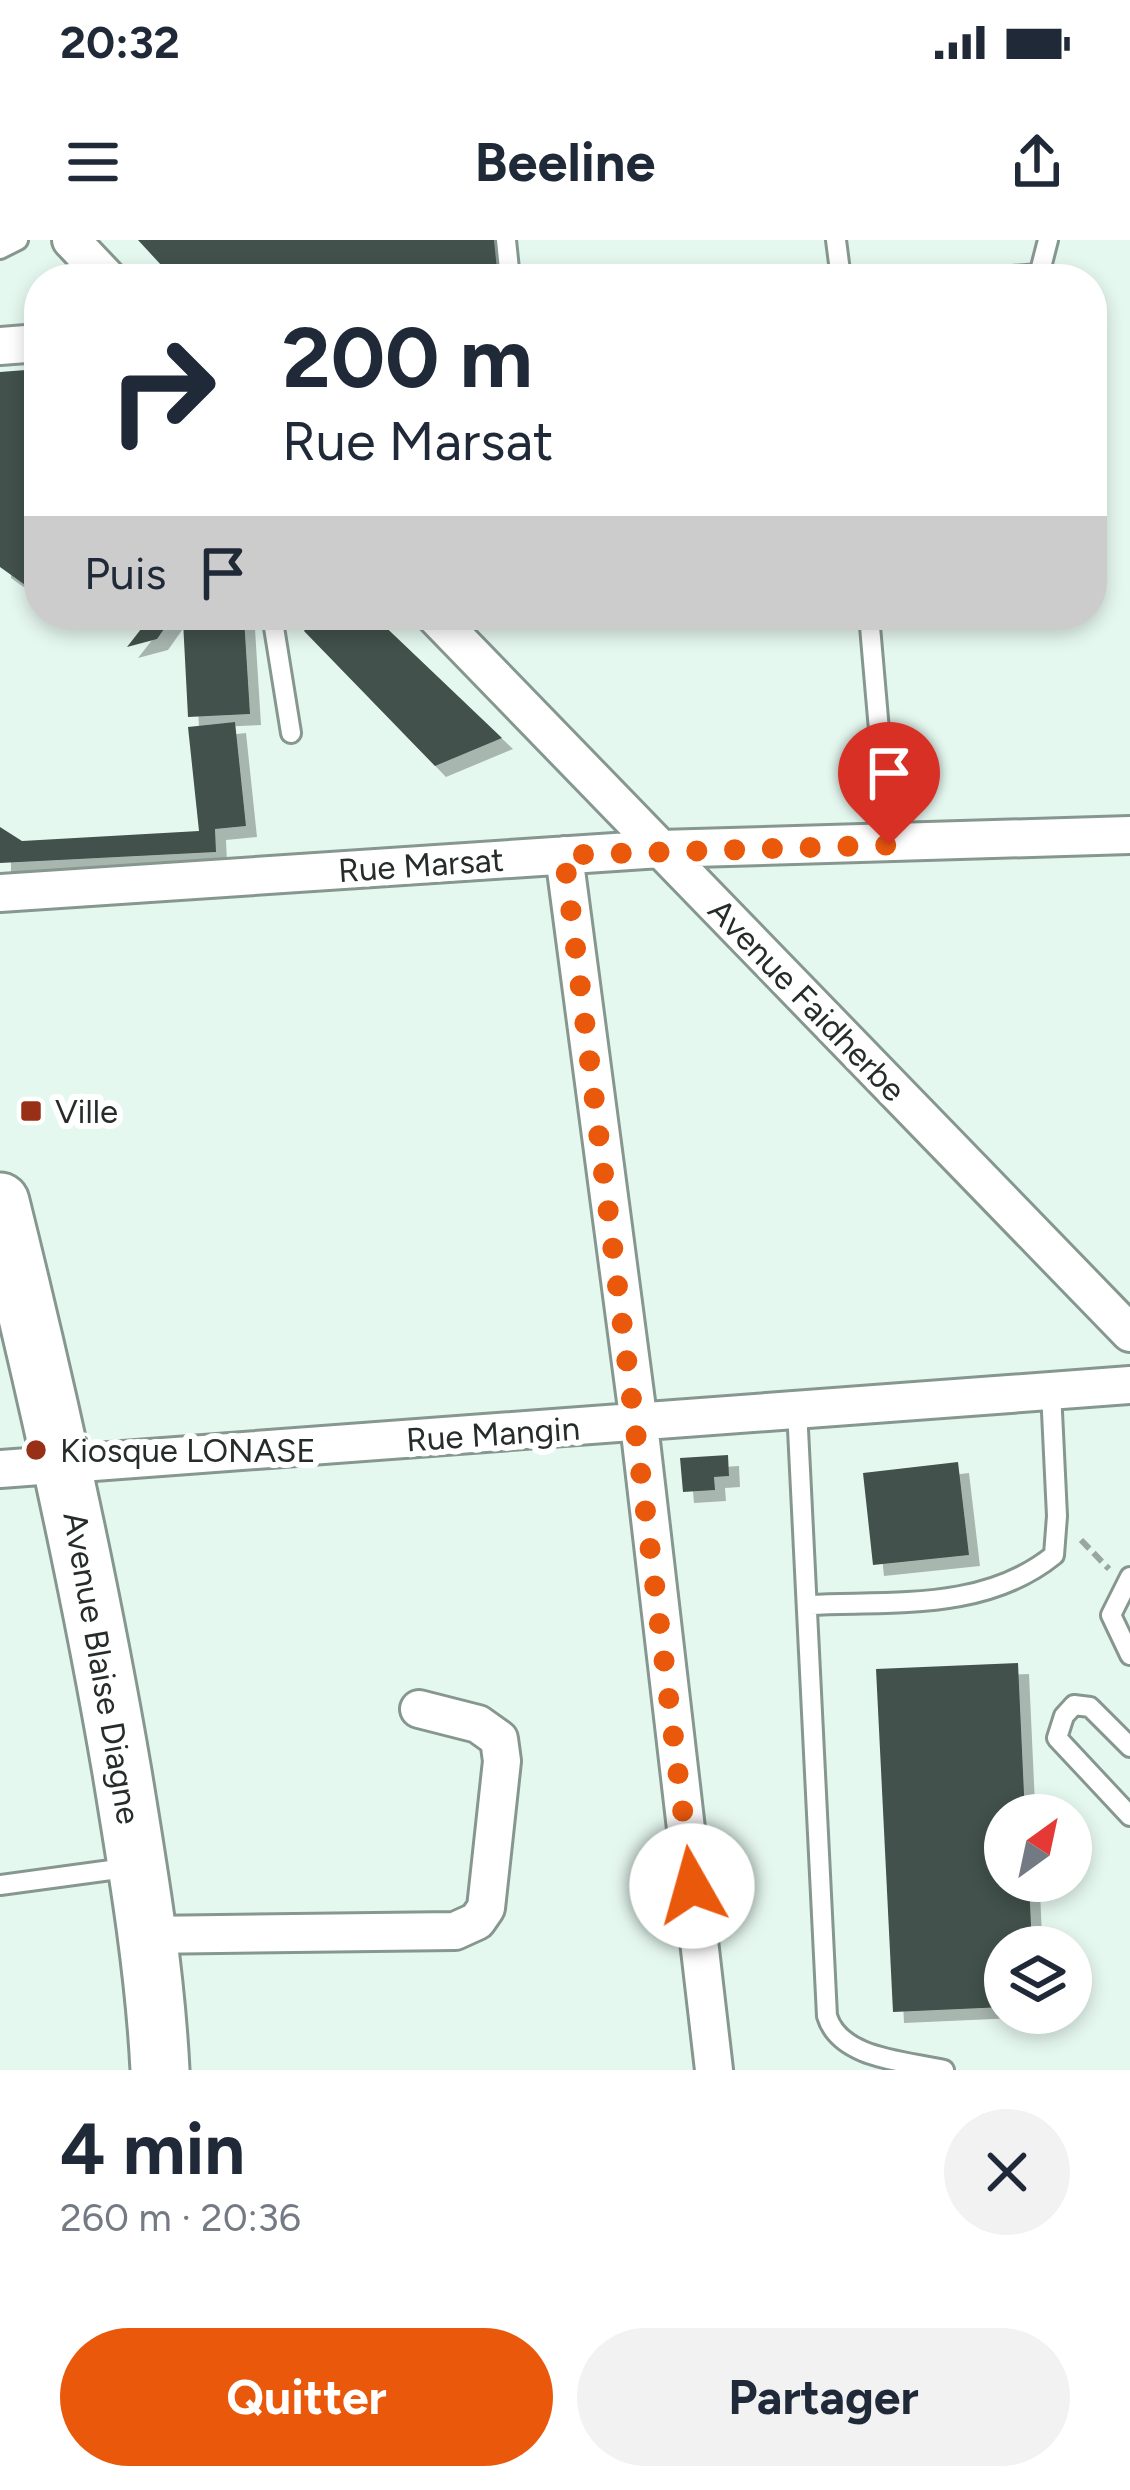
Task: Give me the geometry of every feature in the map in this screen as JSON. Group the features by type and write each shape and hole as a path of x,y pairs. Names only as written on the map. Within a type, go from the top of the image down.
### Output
{"main road":[{"name":"Avenue Blaise Diagne","path":"0,1202 65,1463 137,1866 160,2070"}],"street":[{"path":"70,240 93,264"},
{"name":"Avenue Faidherbe","path":"448,630 1130,1333"},
{"name":"Rue Marsat","path":"0,893 660,849 1130,835"},
{"path":"564,855 639,1424 713,2070"},
{"name":"Rue Mangin","path":"0,1469 1130,1385"},
{"path":"146,1935 455,1931 477,1921 486,1908 502,1761 499,1739 478,1724 419,1709"}],"lane":[{"path":"0,249 18,240"},
{"path":"274,630 291,733"},
{"path":"870,630 889,845"},
{"path":"810,1605 978,1596 1025,1578 1054,1556 1058,1516 1052,1391"},
{"path":"797,1409 832,2033 855,2049 944,2070"},
{"path":"1126,1580 1111,1615 1117,1637 1130,1655"},
{"path":"1130,1748 1090,1707 1074,1705 1064,1716 1057,1738 1130,1816"},
{"path":"0,1885 137,1866"}],"path":[{"path":"1058,1516 1126,1580"}],"building":[{"path":"138,240 504,240 506,264 160,264"},
{"path":"24,370 24,584 0,567 0,372"},
{"path":"140,630 163,630 157,639 127,647"},
{"path":"183,630 245,630 250,714 188,717"},
{"path":"389,630 502,738 435,766 304,631"},
{"path":"235,722 246,826 215,829 216,852 0,863 0,827 22,841 199,831 188,727"},
{"path":"728,1455 729,1476 714,1477 715,1490 683,1492 680,1458"},
{"path":"958,1462 969,1555 873,1565 863,1473"},
{"path":"1018,1663 1024,1794 984,1794 984,1902 1030,1902 1031,1926 984,1926 984,2008 893,2012 876,1669"}],"place":[{"name":"Ville","path":"31,1111"},
{"name":"Kiosque LONASE","path":"36,1450"}],"route":[{"path":"692,1886 639,1424 564,855 889,845"}]}
